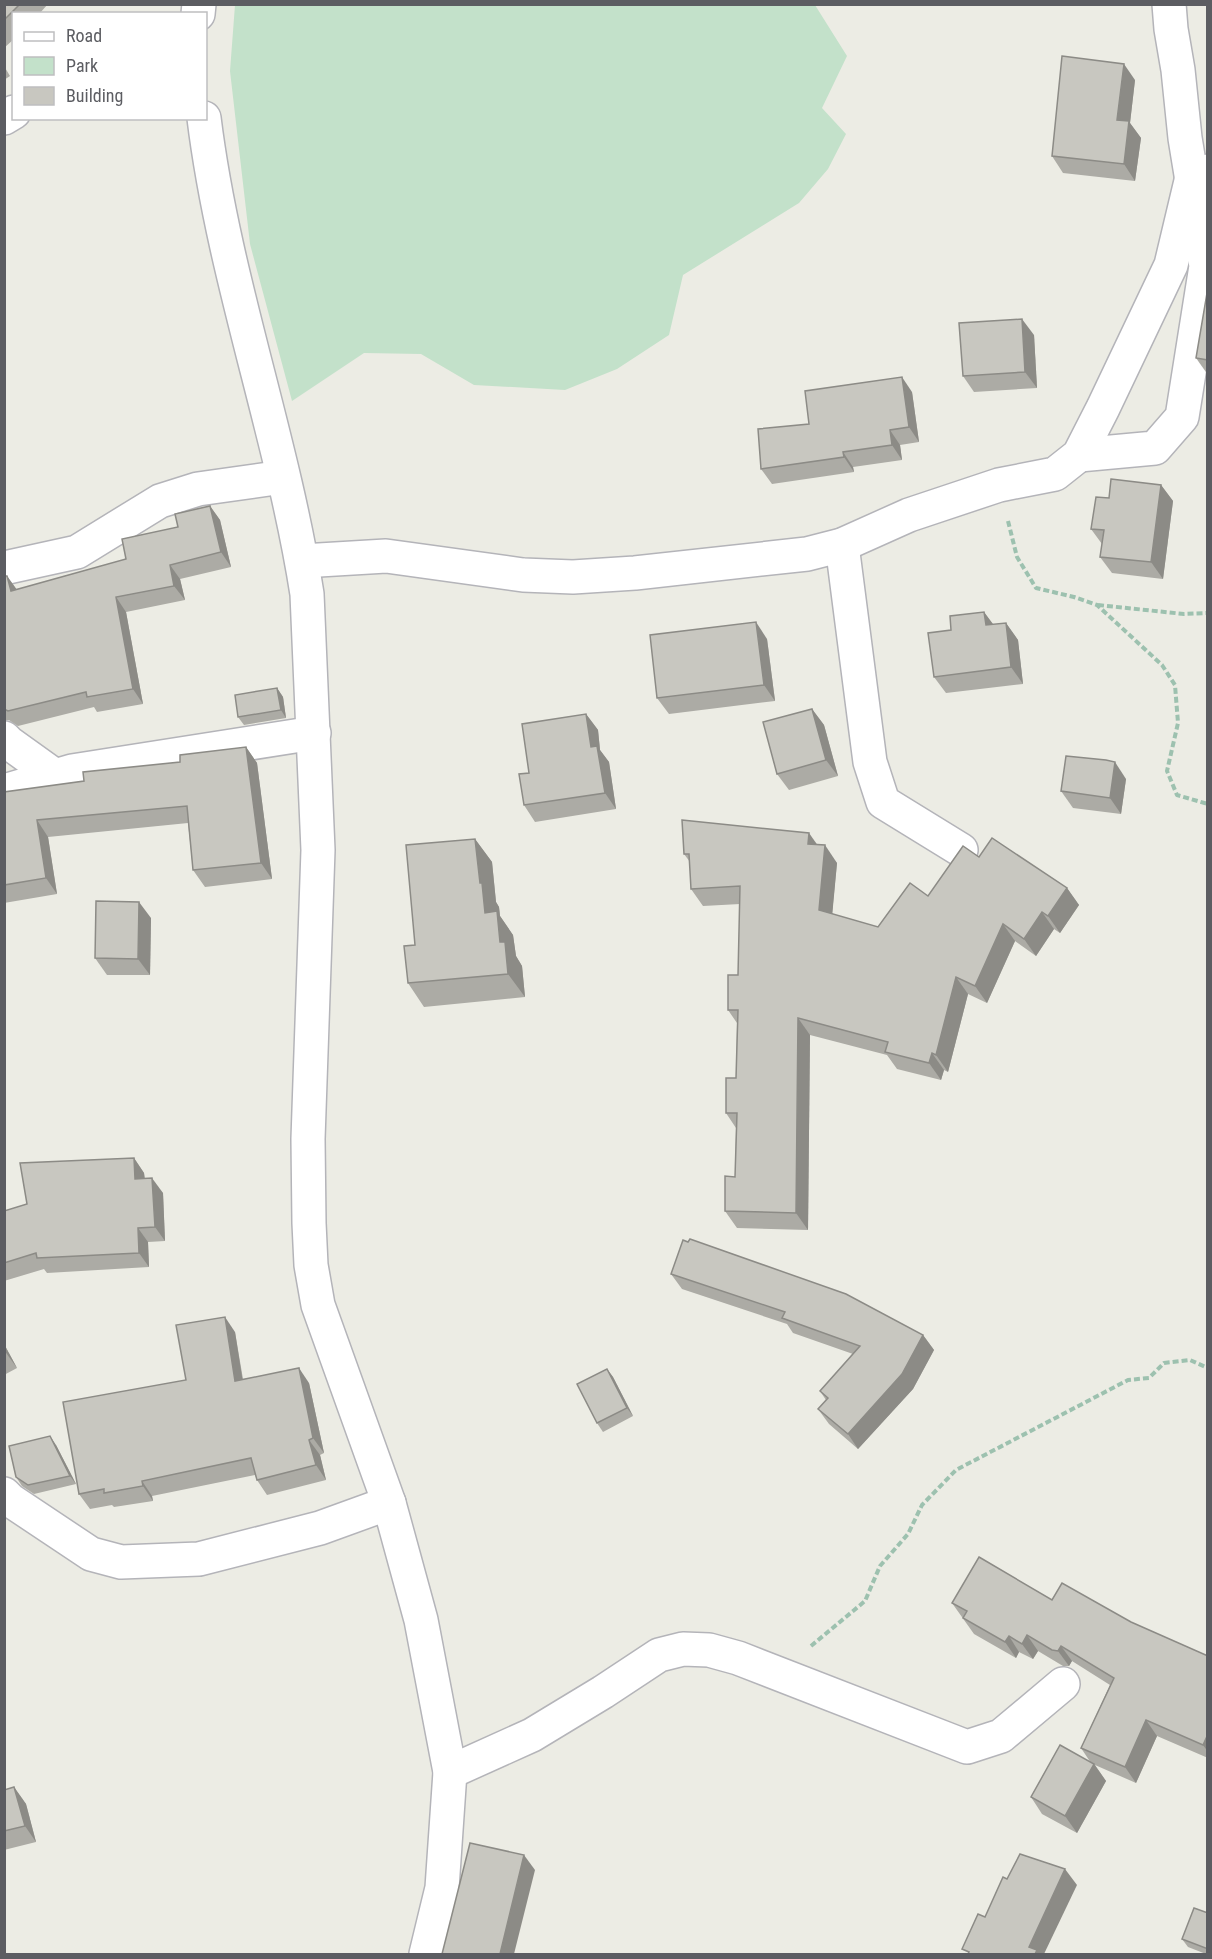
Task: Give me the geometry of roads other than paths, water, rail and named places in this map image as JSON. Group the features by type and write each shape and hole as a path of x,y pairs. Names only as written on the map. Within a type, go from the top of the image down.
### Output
{"street":[{"path":"1079,455 1155,448 1182,417 1206,266 1199,176 1169,4"},
{"path":"204,120 209,157 227,248 283,477 307,594 318,850 308,1139 311,1265 318,1305 389,1503 421,1620 450,1772 442,1888 426,1954"},
{"path":"302,561 386,556 523,575 573,577 635,573 784,557 842,545 909,515 999,485 1055,474 1079,455 1103,408 1171,265 1199,176"},
{"path":"4,568 77,552 160,501 169,498 198,489 283,477"},
{"path":"842,545 870,762 883,802 961,850"},
{"path":"4,791 72,771 314,733"},
{"path":"4,738 55,776"},
{"path":"4,1494 92,1554 121,1562 199,1559 320,1528 389,1503"},
{"path":"450,1772 532,1735 659,1655 683,1649 709,1650 738,1658 967,1747 1001,1736 1063,1684"}]}
